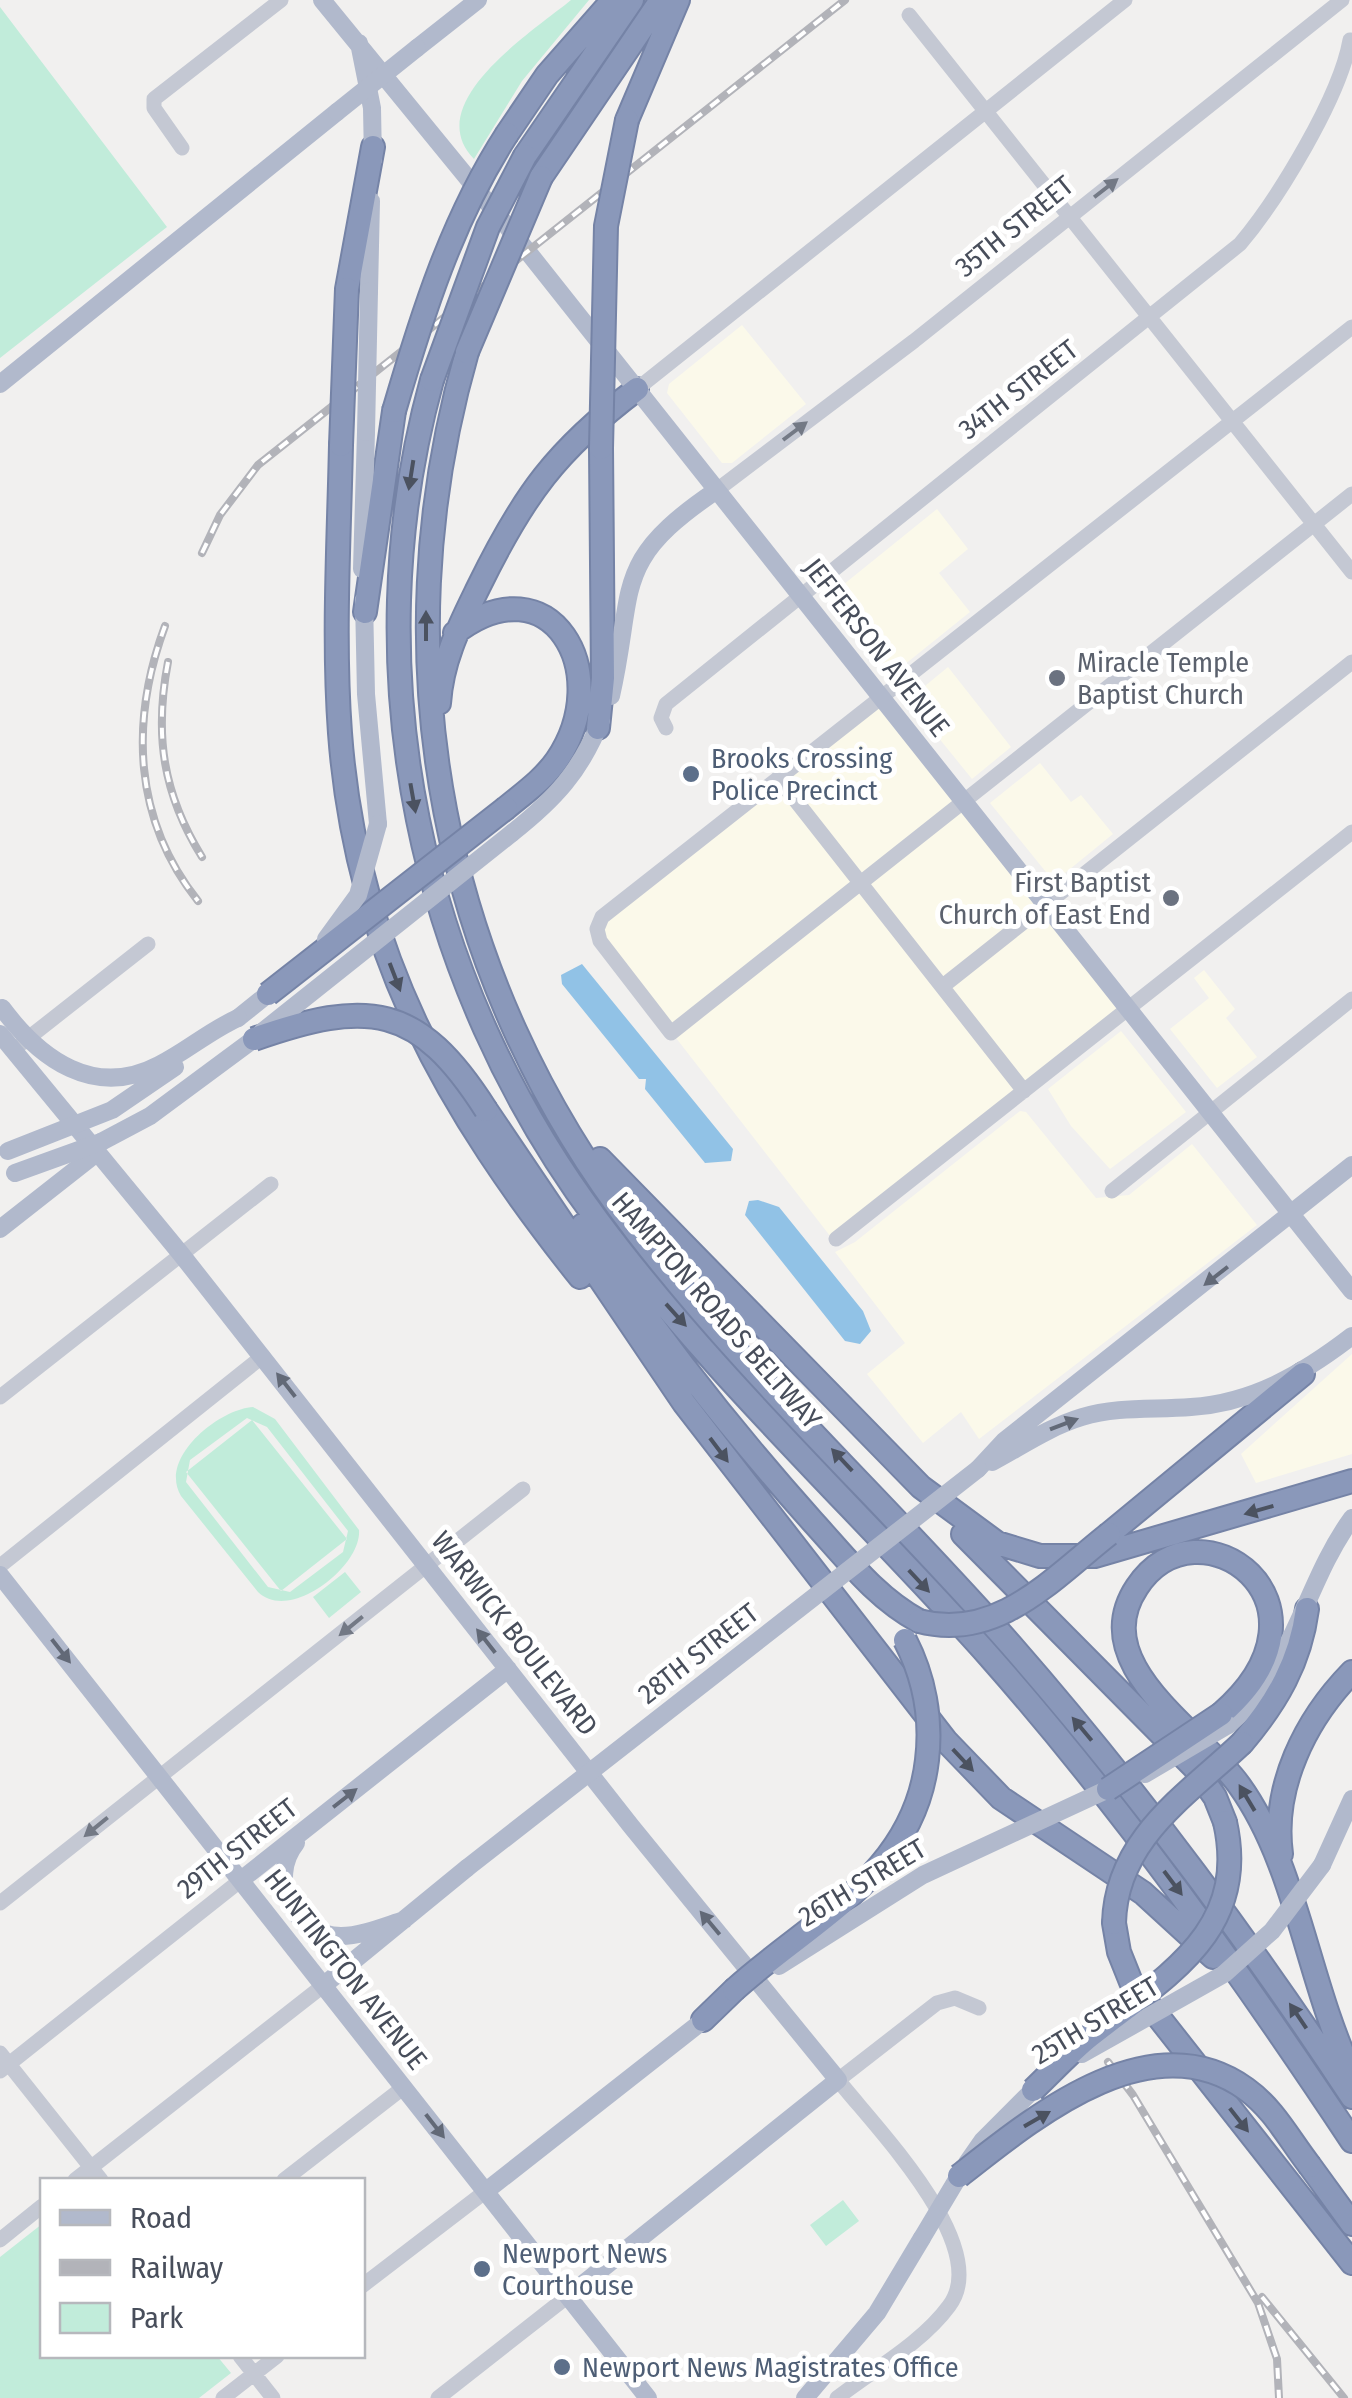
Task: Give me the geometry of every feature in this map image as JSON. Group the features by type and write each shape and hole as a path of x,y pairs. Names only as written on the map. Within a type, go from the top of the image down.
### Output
{"highway":[{"path":"365,612 394,411 453,233 506,134 547,75 613,0"},
{"name":"HAMPTON ROADS BELTWAY","path":"632,0 525,156 488,227 432,380 405,516 400,681 417,821 457,968 537,1131 624,1255 1011,1681 1176,1886 1352,2141"},
{"name":"HAMPTON ROADS BELTWAY","path":"661,0 541,177 467,352 438,477 428,570 428,701 441,792 476,929 537,1076 583,1157 644,1242 1080,1726 1206,1886 1352,2098"},
{"path":"598,728 603,678 601,448 606,226 627,120 678,0"},
{"path":"373,147 341,445 340,732 357,851 387,957 430,1058 488,1156 651,1368 684,1403"},
{"path":"441,792 439,702 444,662 455,633 509,523 533,487 564,450 637,388"},
{"path":"268,994 506,808 548,771 568,741 581,696 579,661 561,631 522,611 480,616 455,633"},
{"path":"457,968 486,1059 558,1188 694,1379 840,1552 883,1597 919,1621 958,1627 998,1616 1109,1534 1303,1374"},
{"path":"254,1039 331,1016 368,1016 397,1022 445,1052 684,1403 960,1757 1026,1817 1123,1878 1174,1918 1294,2053"},
{"path":"537,1076 592,1150 653,1218 1194,1766 1215,1797 1224,1822 1227,1884 1202,1943 1174,1972 1086,2039 1033,2090"},
{"path":"920,1487 997,1543 1040,1556 1074,1557 1120,1550 1352,1481"},
{"path":"703,2020 866,1884 906,1832 924,1784 929,1733 923,1686 905,1640 840,1552"},
{"path":"1108,1788 1230,1727 1265,1661 1274,1627 1269,1602 1251,1574 1228,1559 1203,1553 1177,1556 1152,1568 1131,1596 1123,1629 1130,1662 1248,1798 1352,2074"},
{"path":"1308,1609 1294,1665 1230,1727 1138,1843 1119,1884 1114,1923 1119,1952 1131,1982 1352,2262"},
{"path":"1285,1888 1278,1824 1286,1781 1316,1718 1352,1672"},
{"path":"959,2176 1018,2130 1108,2080 1134,2070 1170,2064 1216,2073 1246,2089 1274,2116 1352,2224"}],"main road":[{"name":"JEFFERSON AVENUE","path":"322,0 358,39 637,388 1352,1291"},
{"name":"JEFFERSON AVENUE","path":"332,0 358,39"},
{"path":"0,384 478,0"},
{"path":"358,39 372,108 373,147"},
{"path":"4,1152 112,1110 238,1018 324,942 353,906 368,873 378,824 366,694 366,432 358,290"},
{"path":"7,1175 102,1142 150,1116 254,1039 512,834 570,783 612,692 620,620 638,562 666,528 716,490"},
{"path":"1,1007 50,1060 72,1071 107,1078 152,1069 206,1032 238,1018"},
{"name":"WARWICK BOULEVARD","path":"0,1034 6,1055 98,1152 181,1254 838,2080"},
{"path":"0,1229 98,1152"},
{"name":"28TH STREET","path":"324,1985 978,1469 1004,1442 1352,1165"},
{"path":"978,1469 1083,1417 1124,1409 1222,1402 1303,1374 1352,1336"},
{"path":"1308,1609 1326,1560 1352,1518"},
{"name":"HUNTINGTON AVENUE","path":"0,1575 648,2398"},
{"name":"29TH STREET","path":"241,1880 508,1669"},
{"name":"26TH STREET","path":"736,1993 923,1874 1108,1788"},
{"name":"25TH STREET","path":"805,2398 877,2312 983,2140 1033,2090 1093,2046 1224,1974 1272,1931 1322,1865 1352,1799"},
{"path":"309,1826 291,1849 283,1873 286,1895 299,1918 319,1932 342,1936 404,1920"},
{"path":"486,2191 703,2020"},
{"path":"568,2296 838,2080"}],"street":[{"path":"182,148 152,103 281,0"},
{"path":"637,388 1124,0"},
{"name":"35TH STREET","path":"716,490 1342,0"},
{"path":"908,14 1352,572"},
{"name":"34TH STREET","path":"666,728 661,718 666,704 1222,262 1256,225 1341,76 1350,40"},
{"path":"1352,326 602,916 600,941 671,1032 1352,494"},
{"path":"943,986 1352,662"},
{"path":"778,778 1024,1091"},
{"path":"836,1239 1352,832"},
{"path":"6,1055 148,944"},
{"path":"1112,1190 1352,999"},
{"path":"0,1398 271,1184"},
{"path":"0,1566 263,1356"},
{"path":"0,1903 523,1489"},
{"name":"29TH STREET","path":"3,2063 241,1880"},
{"name":"28TH STREET","path":"96,2174 324,1985"},
{"path":"838,2080 937,2003 955,1998 978,2008"},
{"path":"3,2063 96,2174"},
{"name":"WARWICK BOULEVARD","path":"837,2398 939,2318 957,2294 960,2278 952,2232 838,2080"},
{"path":"287,2178 404,2087"},
{"path":"365,2284 486,2191"},
{"path":"0,2240 40,2208"},
{"path":"438,2398 568,2296"},
{"path":"242,2358 274,2398"},
{"path":"223,2398 274,2358"}],"shaded area":[{"path":"742,325 806,404 732,463 722,463 667,393 669,384"},
{"path":"937,509 968,549 939,573 970,612 899,669 889,670 835,606 833,593"},
{"path":"948,667 1011,747 972,779 908,700"},
{"path":"883,698 1128,1008 834,1241 599,939 599,923"},
{"path":"1040,763 1071,802 1081,795 1113,834 1054,882 990,803"},
{"path":"1204,970 1235,1009 1226,1018 1257,1057 1217,1088 1170,1029 1209,998 1194,978"},
{"path":"1121,1031 1186,1112 1110,1169 1071,1126 1048,1089"},
{"path":"1020,1111 1026,1112 1096,1198 1129,1195 1192,1144 1257,1225 979,1439 961,1412 923,1443 867,1374 905,1343 835,1252 855,1242"},
{"path":"1352,1354 1352,1454 1256,1483 1241,1454"}],"green space":[{"path":"571,0 589,0 522,81 474,159 461,137 461,115 471,92 510,49"},
{"path":"0,7 167,227 0,358"},
{"path":"253,1407 275,1419 359,1530 357,1544 337,1574 305,1595 272,1600 258,1592 181,1496 176,1481 185,1452 209,1426","holes":["247,1418 267,1427 348,1531 343,1552 290,1592 268,1587 186,1482 190,1460"]},
{"path":"252,1420 347,1539 281,1591 186,1472"},
{"path":"345,1572 361,1592 329,1618 313,1597"},
{"path":"843,2200 859,2221 826,2246 810,2225"},
{"path":"40,2226 40,2358 219,2358 231,2373 199,2398 0,2398 0,2257"}],"water":[{"path":"582,964 733,1149 731,1161 705,1163 645,1089 646,1079 639,1079 562,984 561,975"},
{"path":"749,1201 779,1207 863,1311 871,1331 860,1344 845,1341 745,1215"}],"railway":[{"path":"202,553 220,515 258,465 845,0"},
{"path":"165,626 146,698 144,768 160,837 176,870 198,901"},
{"path":"168,662 162,714 165,763 178,810 202,857"},
{"path":"1108,2062 1133,2095 1258,2303 1277,2359 1279,2398"},
{"path":"1262,2297 1344,2398"}],"place":[{"name":"Miracle Temple Baptist Church","path":"1057,678"},
{"name":"Brooks Crossing Police Precinct","path":"691,774"},
{"name":"First Baptist Church of East End","path":"1171,898"},
{"name":"Newport News Courthouse","path":"482,2269"},
{"name":"Newport News Magistrates Office","path":"562,2367"}]}
